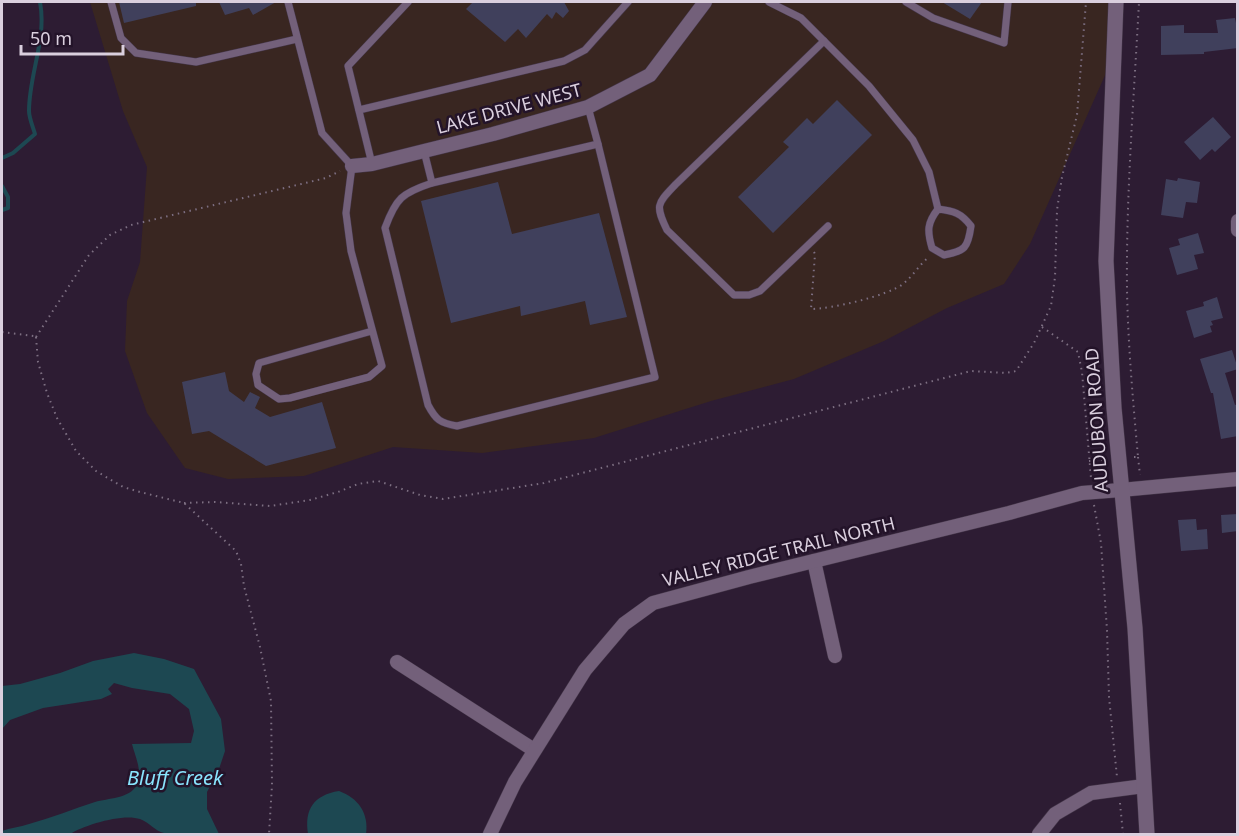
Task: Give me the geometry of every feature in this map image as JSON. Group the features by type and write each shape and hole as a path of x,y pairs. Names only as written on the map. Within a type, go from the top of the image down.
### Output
{"street":[{"name":"LAKE DRIVE WEST","path":"352,166 372,164 493,134 588,107 650,75 705,2"},
{"name":"AUDUBON ROAD","path":"1116,2 1106,261 1118,459 1135,628 1147,834"},
{"path":"1238,221 1238,230"},
{"name":"VALLEY RIDGE TRAIL NORTH","path":"490,834 515,782 585,670 624,624 653,603 1082,493 1238,479"},
{"path":"814,561 835,656"},
{"path":"396,662 534,750"},
{"path":"1039,834 1055,814 1091,793 1144,786"}],"lane":[{"path":"111,2 121,38 136,53 196,62 297,39"},
{"path":"288,2 322,133 352,166 346,213 351,251 382,366 369,377 290,398 279,399 258,385 256,374 260,363 372,331"},
{"path":"372,164 348,66 408,2"},
{"path":"359,110 564,61 585,50 628,2"},
{"path":"769,2 801,18 869,86 913,140 929,172 938,209"},
{"path":"906,2 933,18 1004,43 1008,2"},
{"path":"824,41 660,202 662,218 667,230 734,295 749,296 760,291 828,226"},
{"path":"588,107 598,144 655,377 457,426 444,423 434,416 428,405 385,228 390,214 399,199 411,190 598,144"},
{"path":"424,151 432,183"},
{"path":"938,209 952,211 964,217 971,226 969,243 958,252 944,255 932,248 928,234 930,219 938,209"}],"path":[{"path":"352,166 326,178 131,225 110,235 89,255 36,337 38,362 57,418 76,451 96,471 123,487 184,502 270,506 310,500 358,484 378,481 420,495 443,499 544,483 971,371 1006,373 1016,371 1034,343 1051,306 1055,277 1057,210 1062,177 1077,115 1086,2"},
{"path":"1139,2 1127,267 1131,370 1142,488"},
{"path":"808,245 815,254 811,309 822,309 881,294 901,285 936,250"},
{"path":"1042,327 1078,352 1082,372 1092,492 1101,543 1109,697 1123,834"},
{"path":"2,332 36,337"},
{"path":"1089,461 1138,457"},
{"path":"184,502 236,552 241,564 271,701 272,785 269,834"}],"shaded area":[{"path":"90,2 1116,2 1114,55 1030,244 1004,284 947,308 884,341 794,379 711,401 594,438 482,453 393,447 304,476 228,479 185,468 147,413 125,351 127,301 140,262 147,167 123,111"}],"water":[{"name":"Bluff Creek","path":"134,653 164,659 194,669 221,719 225,751 207,792 207,809 219,834 164,833 140,819 124,818 94,824 70,834 2,834 5,830 129,793 139,780 138,764 132,744 191,743 194,731 189,709 170,694 114,683 108,689 112,694 101,699 43,708 10,720 2,729 2,686 20,684 93,661"},
{"path":"339,791 352,798 361,807 366,819 366,834 308,834 309,810 323,796"}],"building":[{"path":"119,2 196,2 196,6 124,23"},
{"path":"219,2 276,2 253,15 249,8 225,15"},
{"path":"473,2 564,2 569,11 563,18 556,12 552,19 547,14 526,38 518,29 505,42 466,9"},
{"path":"942,2 982,2 970,19"},
{"path":"1235,18 1238,23 1238,48 1204,52 1204,54 1161,55 1161,26 1184,25 1184,33 1218,33 1216,20"},
{"path":"837,100 872,135 773,233 738,197 789,147 783,142 807,118 813,124"},
{"path":"1213,117 1231,137 1215,152 1212,149 1200,160 1184,142"},
{"path":"1178,178 1200,182 1197,203 1186,202 1183,218 1161,215 1166,179 1177,181"},
{"path":"498,182 512,234 599,213 627,317 590,325 585,301 521,316 520,306 451,323 421,201"},
{"path":"1198,233 1204,253 1194,255 1198,269 1177,275 1169,248 1180,245 1178,239"},
{"path":"1217,297 1223,318 1211,321 1212,332 1194,338 1186,311 1204,306 1203,302"},
{"path":"1232,350 1238,369 1225,373 1235,405 1238,404 1238,436 1221,439 1213,393 1211,393 1200,359"},
{"path":"225,372 229,391 244,402 250,392 260,397 255,408 270,417 322,402 336,448 266,466 209,431 192,434 182,382"},
{"path":"1238,514 1238,531 1222,533 1221,515"},
{"path":"1196,519 1197,530 1207,529 1208,549 1181,551 1178,520"}],"waterway":[{"name":"Bluff Creek","path":"2,158 13,153 35,134 29,111 40,43 42,16 40,2"},
{"name":"Bluff Creek","path":"2,186 8,197 8,208 2,210"}]}
